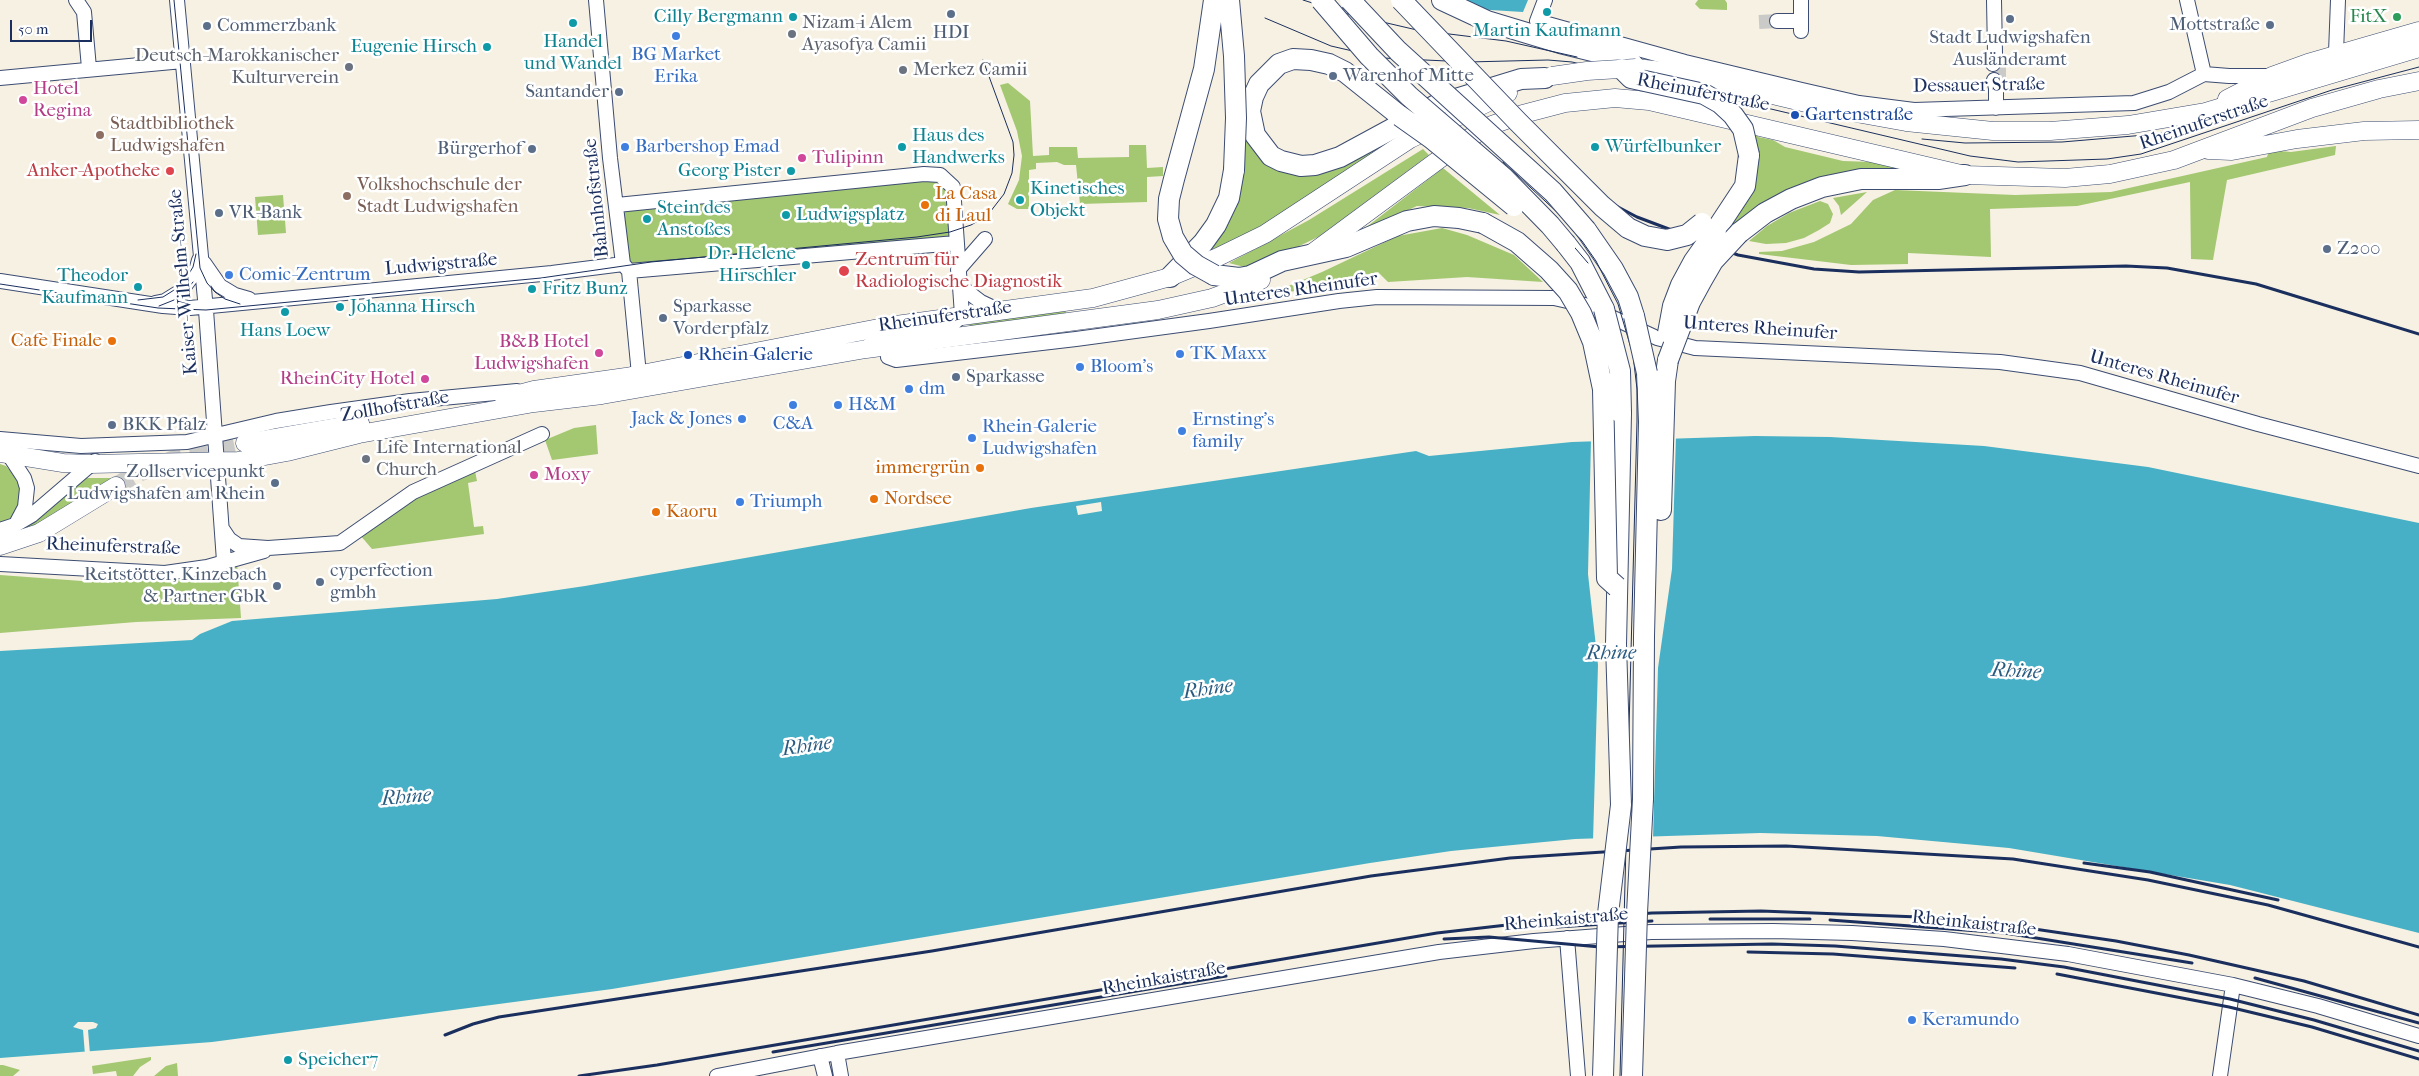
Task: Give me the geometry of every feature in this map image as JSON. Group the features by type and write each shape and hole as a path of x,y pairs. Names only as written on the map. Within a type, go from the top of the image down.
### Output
{"highway":[{"path":"1214,0 1204,69 1169,199 1168,219 1173,237 1182,254 1196,265 1214,275 1239,278 1282,261 1346,246 1407,221 1434,216 1459,218 1483,223 1517,242 1549,270 1568,291 1581,313 1593,342 1603,389 1607,578 1617,587"},
{"path":"1170,276 1203,243 1216,225 1229,198 1234,170 1236,118 1234,56 1229,0"},
{"path":"1321,0 1369,56 1409,96 1503,177 1550,225 1566,244 1590,280 1609,323 1620,371 1621,413 1616,644 1622,806 1608,914 1603,1076"},
{"path":"1350,0 1415,68 1571,211 1613,268 1628,297 1644,352 1648,386 1649,471 1644,634 1645,748 1632,1076"},
{"path":"1401,0 1518,122 1602,206 1628,228 1644,236 1667,240 1687,235 1709,226"},
{"path":"1442,0 1487,21 1560,43 1629,60 1631,78 1696,91 1720,103 1733,115 1743,129 1749,155 1744,186 1709,226 1681,285 1668,328 1658,584 1654,606 1644,634"},
{"path":"1549,77 1521,79 1436,105 1340,157 1324,163 1300,166 1281,161 1272,156 1254,135 1251,125 1250,111 1253,97 1259,84 1279,64 1293,60 1325,63 1345,72 1431,138 1503,195 1538,229 1566,244"},
{"path":"1668,360 1690,302 1702,280 1714,262 1739,233 1765,213 1791,199 1822,187 1861,179 1938,178 1965,175"}],"main road":[{"path":"2205,112 2272,76 2336,53 2419,31"},
{"name":"Rheinuferstraße","path":"639,381 890,326 1094,298 1170,276 1218,257 1265,234 1410,139 1451,118 1549,77 1629,68 1680,73 1805,103 1906,122 1993,131 2063,130 2128,125 2205,112 2419,48"},
{"name":"Rheinuferstraße","path":"639,381 1158,310 1212,298 1281,272 1312,253 1464,141 1492,125 1523,114 1565,103 1598,99 1624,99 1677,106 1965,175 2030,178 2110,174 2166,162 2204,150 2312,108 2379,89 2419,82"},
{"path":"2204,150 2232,151 2297,139 2364,131 2419,130"},
{"name":"Zollhofstraße","path":"4,454 90,464 238,460 287,452 359,434 534,396 639,381"},
{"path":"245,443 534,396"},
{"path":"0,546 39,534 116,486"}],"street":[{"path":"76,0 84,12 89,68"},
{"name":"Kaiser-Wilhelm-Straße","path":"177,0 206,307 224,561"},
{"name":"Bahnhofstraße","path":"596,0 610,158 626,267 639,381"},
{"name":"Dessauer Straße","path":"1545,0 1537,21 1685,62 1859,103 1914,110 2134,103 2169,92 2204,74"},
{"path":"1777,22 1801,26 1801,0"},
{"path":"1994,0 1996,60"},
{"path":"2187,0 2204,74 2272,76"},
{"path":"2336,53 2338,0"},
{"path":"0,78 89,68 183,61"},
{"path":"1996,82 1996,108"},
{"path":"617,205 934,174 947,180 953,188 962,315"},
{"path":"958,270 985,239"},
{"name":"Ludwigstraße","path":"0,281 174,308 206,307 626,267 956,243"},
{"name":"Ludwigstraße","path":"201,255 208,270 226,290 240,297 262,301"},
{"name":"Ludwigstraße","path":"149,304 165,301 181,292 196,271 201,255"},
{"path":"960,286 981,302 1000,311"},
{"name":"Unteres Rheinufer","path":"888,357 896,360 1076,339 1209,322 1320,303 1377,297 1554,298 1585,305 1657,338 1695,348 2000,362 2080,373 2258,424 2419,466"},
{"name":"Rheinuferstraße","path":"866,349 876,338 951,326 962,315"},
{"name":"Zollhofstraße","path":"0,439 64,446 121,446 186,442 276,421 363,407 485,392 534,396"},
{"path":"223,530 229,539 239,546 262,546 268,548 340,543 413,492 542,434"},
{"path":"0,530 15,525 46,504 90,464 121,446"},
{"path":"4,454 24,478 27,488 25,507 15,525"},
{"name":"Rheinuferstraße","path":"0,564 166,573 207,567 224,561 262,553 268,548"},
{"name":"Rheinkaistraße","path":"717,1076 836,1053 1440,952 1567,938 1651,932 1773,931 1896,935 2003,945 2068,954 2233,985 2318,1006 2419,1036"},
{"path":"1567,938 1578,1076"},
{"path":"2220,1076 2233,985"},
{"path":"836,1053 841,1076"},
{"path":"820,1056 825,1076"}],"green space":[{"path":"1698,0 1725,0 1727,10 1700,9 1695,4"},
{"path":"1008,83 1030,101 1033,156 1049,155 1049,147 1077,147 1078,158 1129,157 1129,145 1146,145 1147,168 1163,167 1163,176 1147,177 1147,202 1080,204 1076,165 1064,165 1057,162 1036,163 1036,169 1029,170 1029,209 1017,209 1008,204 1019,180 1022,156 1017,131 1000,85"},
{"path":"1243,132 1279,168 1398,133 1400,137 1347,170 1273,221 1200,256"},
{"path":"1751,133 1757,133 1758,137 1773,140 1785,147 1843,161 1872,162 1903,168 1903,171 1857,174 1727,233 1722,231"},
{"path":"2336,146 2335,155 2227,180 2213,260 2191,259 2190,182 2077,206 1990,209 1991,257 1908,253 1908,264 1851,265 1759,254 1759,252 1782,251 1814,242 1851,224 1873,200 1895,190 2015,195 2111,192 2267,157 2269,150 2291,152"},
{"path":"1423,149 1429,155 1320,236 1252,269 1229,263 1309,220"},
{"path":"1443,168 1500,215 1468,208 1417,206 1360,232"},
{"name":"Ludwigsplatz","path":"947,180 956,243 629,271 617,205 856,181"},
{"path":"1867,192 1841,215 1839,206 1833,198"},
{"path":"283,195 286,233 258,235 255,197"},
{"path":"1820,201 1828,204 1833,214 1830,223 1819,230 1804,238 1786,243 1766,244 1749,241 1767,226 1789,213"},
{"path":"1442,228 1467,235 1514,255 1543,282 1467,277 1388,282 1378,272 1264,298 1264,296 1322,272 1398,236"},
{"path":"1065,308 1066,313 970,327 969,320"},
{"path":"596,425 598,454 552,460 545,440 574,428"},
{"path":"0,464 6,466 14,475 22,492 14,520 0,526"},
{"path":"475,471 477,481 468,483 474,527 483,526 484,534 372,549 360,535 414,497"},
{"path":"83,478 111,478 111,480 24,532 22,529"},
{"path":"237,563 241,618 136,622 0,633 0,575 109,583 110,575"},
{"path":"151,1057 151,1060 140,1067 133,1076 117,1076 116,1071 93,1074 92,1066"},
{"path":"177,1063 178,1076 154,1076 166,1066"},
{"path":"0,1065 20,1070 13,1076 0,1076"}],"water":[{"path":"1441,0 1528,0 1523,12 1441,7"},
{"name":"Rhine","path":"1755,436 1830,437 1984,446 2148,467 2419,523 2419,933 2230,885 2009,848 1877,836 1760,833 1575,839 1451,851 1370,863 612,989 212,1042 0,1058 0,651 192,640 200,634 232,621 497,599 585,586 1031,508 1416,451 1429,456 1572,442"}],"pier":[{"path":"1676,435 1672,569 1658,668 1653,839 1593,841 1598,665 1588,574 1591,439"},
{"path":"1101,502 1102,511 1078,515 1076,506"},
{"path":"78,1022 98,1024 96,1028 88,1030 90,1054 85,1055 83,1030 73,1027"}],"tunnel":[{"path":"1759,22 1777,21"},
{"path":"1999,64 1999,79"},
{"path":"116,486 138,473 177,458 245,443"}],"tram line":[{"path":"174,0 200,268 207,283 215,292 225,299 240,304"},
{"path":"1303,0 1344,13 1417,30 1506,41 1577,57"},
{"path":"1265,18 1331,46 1383,58 1468,62 1548,60 1572,62 1970,156 2018,162 2107,159 2141,154 2332,90 2419,67"},
{"path":"0,284 158,308 206,310 541,278 651,262 917,237 950,232 971,225 987,216 1004,194 1012,173 1013,142 983,60"},
{"path":"1922,139 1965,143 2062,142 2157,134 2223,120"},
{"path":"1503,162 1559,214 1596,261 1618,304 1633,355 1637,389 1637,421 1620,1076"},
{"path":"1498,170 1551,220 1588,263"},
{"path":"138,300 163,297 182,285 193,267 196,254"},
{"path":"159,306 174,300 184,293 193,282"}],"railway":[{"path":"1603,199 1637,217 1738,255 1814,269 1859,272 2126,266 2167,268 2256,284 2419,334"},
{"path":"445,1035 473,1024 499,1017 932,951 1371,876 1510,858 1681,847 1786,846 2013,859 2148,880 2268,905 2419,947"},
{"path":"2084,863 2150,872 2278,900"},
{"path":"579,1076 657,1065 1437,933 1533,922 1652,913 1761,911 1919,917 2007,925 2116,941 2189,955 2304,981 2419,1015"},
{"path":"1710,919 1810,919"},
{"path":"1830,920 2005,933 2192,963"},
{"path":"1557,927 1652,921"},
{"path":"1444,939 1489,937 1600,947 1772,944 1835,946 2001,959 2064,967 2230,999 2314,1020 2419,1051"},
{"path":"1748,952 1833,954 2015,968"},
{"path":"2057,974 2229,1007 2312,1027 2419,1059"},
{"path":"773,1052 1226,976"},
{"path":"2255,978 2419,1023"}],"place":[{"name":"Martin Kaufmann","path":"1547,12"},
{"name":"HDI","path":"951,14"},
{"name":"Cilly Bergmann","path":"793,17"},
{"name":"FitX","path":"2397,17"},
{"name":"Stadt Ludwigshafen Ausländeramt","path":"2010,19"},
{"name":"Handel und Wandel","path":"573,23"},
{"name":"Mottstraße","path":"2270,25"},
{"name":"Commerzbank","path":"207,26"},
{"name":"Nizam-i Alem Ayasofya Camii","path":"792,34"},
{"name":"BG Market Erika","path":"676,36"},
{"name":"Eugenie Hirsch","path":"487,47"},
{"name":"Deutsch-Marokkanischer Kulturverein","path":"349,67"},
{"name":"Merkez Camii","path":"903,70"},
{"name":"Warenhof Mitte","path":"1333,76"},
{"name":"Santander","path":"619,92"},
{"name":"Hotel Regina","path":"23,100"},
{"name":"Gartenstraße","path":"1795,115"},
{"name":"Stadtbibliothek Ludwigshafen","path":"100,135"},
{"name":"Barbershop Emad","path":"625,147"},
{"name":"Haus des Handwerks","path":"902,147"},
{"name":"Würfelbunker","path":"1595,147"},
{"name":"Bürgerhof","path":"532,149"},
{"name":"Tulipinn","path":"802,158"},
{"name":"Anker-Apotheke","path":"170,171"},
{"name":"Georg Pister","path":"791,171"},
{"name":"Volkshochschule der Stadt Ludwigshafen","path":"347,196"},
{"name":"Kinetisches Objekt","path":"1020,200"},
{"name":"La Casa di Laul","path":"925,205"},
{"name":"VR-Bank","path":"219,213"},
{"name":"Ludwigsplatz","path":"786,215"},
{"name":"Stein des Anstoßes","path":"647,219"},
{"name":"Z200","path":"2327,249"},
{"name":"Dr. Helene Hirschler","path":"806,265"},
{"name":"Zentrum für Radiologische Diagnostik","path":"844,271"},
{"name":"Comic-Zentrum","path":"229,275"},
{"name":"Theodor Kaufmann","path":"138,287"},
{"name":"Fritz Bunz","path":"532,289"},
{"name":"Johanna Hirsch","path":"340,307"},
{"name":"Hans Loew","path":"285,312"},
{"name":"Sparkasse Vorderpfalz","path":"663,318"},
{"name":"Cafe Finale","path":"112,341"},
{"name":"B&B Hotel Ludwigshafen","path":"599,353"},
{"name":"TK Maxx","path":"1180,354"},
{"name":"Rhein-Galerie","path":"688,355"},
{"name":"Bloom's","path":"1080,367"},
{"name":"Sparkasse","path":"956,377"},
{"name":"RheinCity Hotel","path":"425,379"},
{"name":"dm","path":"909,389"},
{"name":"C&A","path":"793,405"},
{"name":"H&M","path":"838,405"},
{"name":"Jack & Jones","path":"742,419"},
{"name":"BKK Pfalz","path":"112,425"},
{"name":"Ernsting's family","path":"1182,431"},
{"name":"Rhein-Galerie Ludwigshafen","path":"972,438"},
{"name":"Life International Church","path":"366,459"},
{"name":"immergrün","path":"980,468"},
{"name":"Moxy","path":"534,475"},
{"name":"Zollservicepunkt Ludwigshafen am Rhein","path":"275,483"},
{"name":"Nordsee","path":"874,499"},
{"name":"Triumph","path":"740,502"},
{"name":"Kaoru","path":"656,512"},
{"name":"cyperfection gmbh","path":"320,582"},
{"name":"Reitstötter, Kinzebach & Partner GbR","path":"277,586"},
{"name":"Keramundo","path":"1912,1020"},
{"name":"Speicher7","path":"288,1060"}]}
